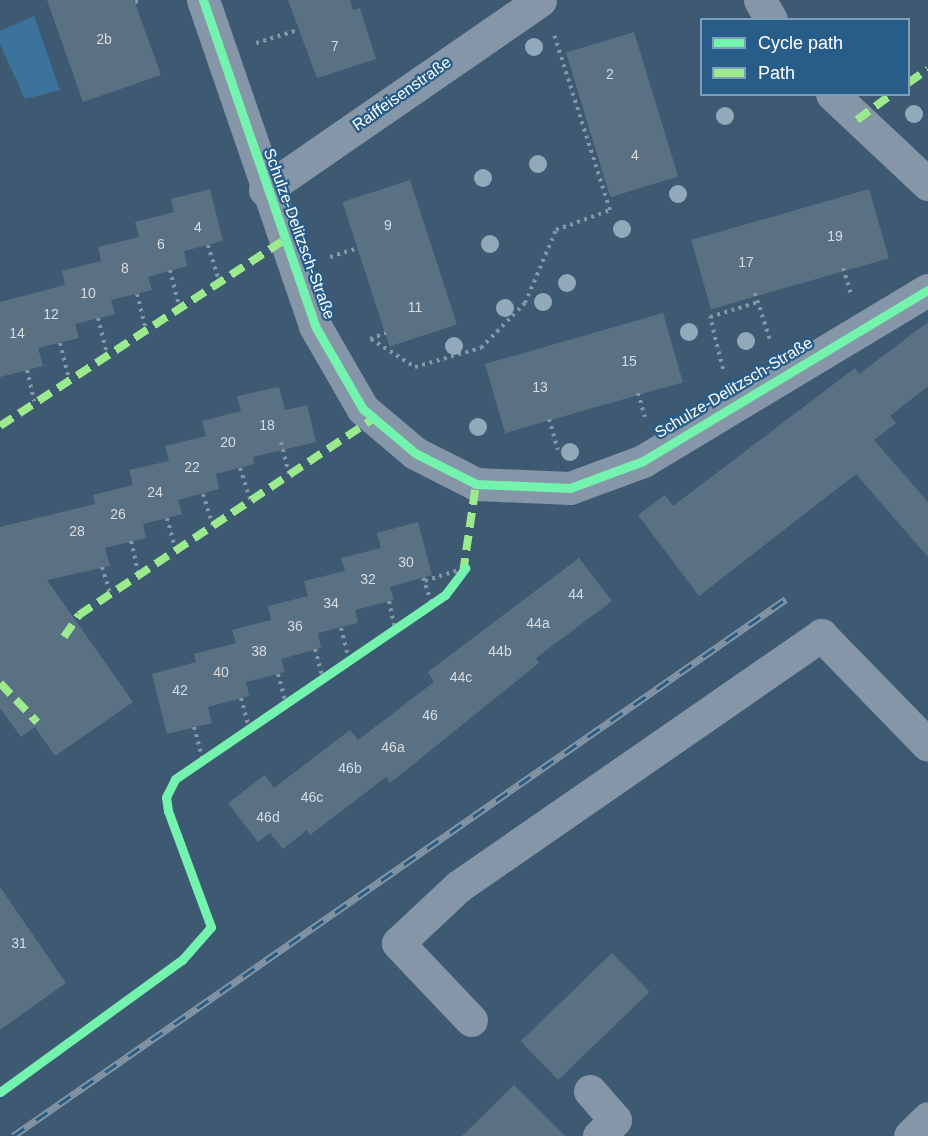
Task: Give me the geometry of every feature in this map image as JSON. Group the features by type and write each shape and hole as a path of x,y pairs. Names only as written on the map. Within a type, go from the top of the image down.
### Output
{"street":[{"name":"Schulze-Delitzsch-Straße","path":"203,0 265,190 315,326 363,409 415,453 476,484 570,488 599,479 733,409 928,290"},
{"name":"Raiffeisenstraße","path":"265,190 540,0"},
{"path":"760,0 770,18"},
{"path":"834,96 928,184"},
{"path":"471,1020 398,943 459,886 821,635 928,745"},
{"path":"590,1091 615,1120 599,1136"},
{"path":"910,1136 928,1118"}],"path":[{"path":"135,2 142,0"},
{"path":"371,339 416,368 481,348 525,303 556,230 610,210 553,32"},
{"path":"208,245 219,282"},
{"path":"170,270 179,307"},
{"path":"755,293 781,378"},
{"path":"137,294 146,329"},
{"path":"733,409 710,317 758,302"},
{"path":"98,318 107,354"},
{"path":"60,343 69,379"},
{"path":"27,370 34,401"},
{"path":"281,442 289,475"},
{"path":"240,468 251,501"},
{"path":"203,494 213,527"},
{"path":"167,518 176,552"},
{"path":"131,542 139,577"},
{"path":"102,567 111,596"},
{"path":"432,604 424,580 465,568"},
{"path":"389,601 395,629"},
{"path":"340,628 349,660"},
{"path":"315,649 323,679"},
{"path":"278,674 286,703"},
{"path":"241,698 249,728"},
{"path":"194,727 203,760"}],"shaded area":[{"path":"34,16 60,90 25,99 0,44 0,31"}],"building":[{"path":"47,0 134,0 161,75 83,102"},
{"path":"288,0 350,0 353,10 360,8 376,59 317,78"},
{"path":"634,32 678,176 610,197 566,53"},
{"path":"410,180 457,325 389,347 342,202"},
{"path":"210,189 223,241 184,251 187,266 148,277 152,290 111,300 115,314 75,324 79,338 38,348 43,366 0,377 0,302 65,285 62,271 101,261 98,247 139,237 135,222 174,212 171,199"},
{"path":"869,189 889,258 711,309 691,240"},
{"path":"663,313 683,382 505,433 485,364"},
{"path":"928,322 928,386 890,416 896,423 874,440 928,502 928,557 856,474 699,596 638,515 665,495 673,506 855,368 859,374"},
{"path":"279,387 285,410 307,405 316,442 253,457 254,464 216,474 219,489 178,500 182,514 143,524 146,538 105,548 110,566 47,580 133,702 55,756 35,727 21,737 0,708 0,527 95,504 93,495 133,485 129,470 169,461 165,446 206,436 202,421 241,411 237,396"},
{"path":"418,522 432,575 390,587 394,600 355,610 358,623 318,633 321,648 281,659 285,672 246,682 249,696 208,707 212,723 167,734 152,674 196,662 194,654 236,643 232,630 271,620 268,606 308,596 304,581 345,571 341,558 381,548 377,533"},
{"path":"579,558 612,601 536,658 539,663 390,783 386,777 310,835 307,830 283,849 270,833 258,842 228,803 265,775 274,788 350,730 358,740 434,682 428,672"},
{"path":"0,887 66,983 0,1030"},
{"path":"612,953 650,992 558,1080 521,1041"},
{"path":"514,1085 565,1136 462,1136"}],"railway":[{"path":"13,1136 786,599"}],"marked path":[{"path":"910,82 928,69"},
{"path":"857,120 889,96"},
{"path":"0,426 283,241"},
{"path":"64,637 79,615 374,418"},
{"path":"463,573 476,484"},
{"path":"0,683 37,722"}],"cycle path":[{"path":"203,0 315,326 363,409 415,453 476,484 570,488 643,461 928,290"},
{"path":"0,1092 182,960 211,927 168,811 166,797 175,779 445,595 465,568"}]}
